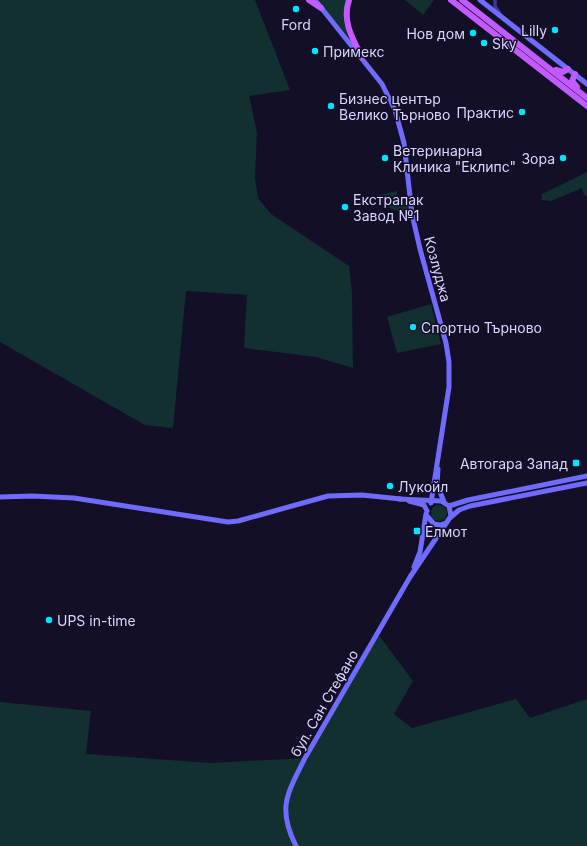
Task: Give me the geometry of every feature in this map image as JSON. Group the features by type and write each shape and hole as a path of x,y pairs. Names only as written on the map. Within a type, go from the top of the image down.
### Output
{"main road":[{"path":"309,0 321,8"},
{"name":"Козлуджа","path":"315,0 362,57 386,91 398,122 406,157 414,221 446,343 450,371 433,501"},
{"path":"349,0 346,16 348,25 362,57"},
{"path":"450,0 462,3 587,97"},
{"path":"480,0 587,84"},
{"path":"462,3 587,106"},
{"path":"547,66 561,72 568,69"},
{"path":"575,74 572,78 573,82 587,97"},
{"name":"Козлуджа","path":"439,450 437,484 447,504"},
{"path":"0,497 32,496 74,498 228,522 238,521 328,496 362,495 433,501 447,504 587,476"},
{"path":"399,499 424,505 429,520 434,524 440,525 459,510 470,506 587,483"},
{"path":"426,512 433,501"},
{"path":"447,504 451,513 448,520"},
{"name":"бул. Сан Стефано","path":"410,578 418,556 426,512"},
{"name":"бул. Сан Стефано","path":"296,846 285,821 285,809 292,784 305,758 410,578 448,520"}],"street":[{"path":"495,0 495,6 503,18"}],"green space":[{"path":"0,0 255,0 290,90 249,96 257,132 255,178 258,198 271,214 349,266 352,292 353,368 316,357 244,348 247,295 186,291 173,428 145,425 0,342"},
{"path":"319,0 347,0 351,40 321,4"},
{"path":"405,0 434,0 423,15"},
{"path":"587,172 587,197 584,195 582,188 551,201 541,200 542,194"},
{"path":"397,191 398,201 409,201 410,215 389,208 376,196"},
{"name":"Спортно Търново","path":"431,304 441,344 397,353 387,317"},
{"path":"436,505 442,505 447,510 445,519 442,521 436,521 431,516 431,510"},
{"path":"378,634 413,681 394,714 412,728 516,699 530,718 587,699 587,846 0,846 0,702 91,711 86,754 211,763 305,758"}],"place":[{"name":"Ford","path":"296,9"},
{"name":"Lilly","path":"555,30"},
{"name":"Нов дом","path":"473,33"},
{"name":"Sky","path":"484,43"},
{"name":"Примекс","path":"315,51"},
{"name":"Бизнес център Велико Търново","path":"331,106"},
{"name":"Практис","path":"522,112"},
{"name":"Ветеринарна Клиника \"Еклипс\"","path":"385,158"},
{"name":"Зора","path":"563,158"},
{"name":"Екстрапак Завод №1","path":"345,207"},
{"name":"Спортно Търново","path":"413,327"},
{"name":"Автогара Запад","path":"576,463"},
{"name":"Лукойл","path":"390,486"},
{"name":"Елмот","path":"417,531"},
{"name":"UPS in-time","path":"49,620"}]}
